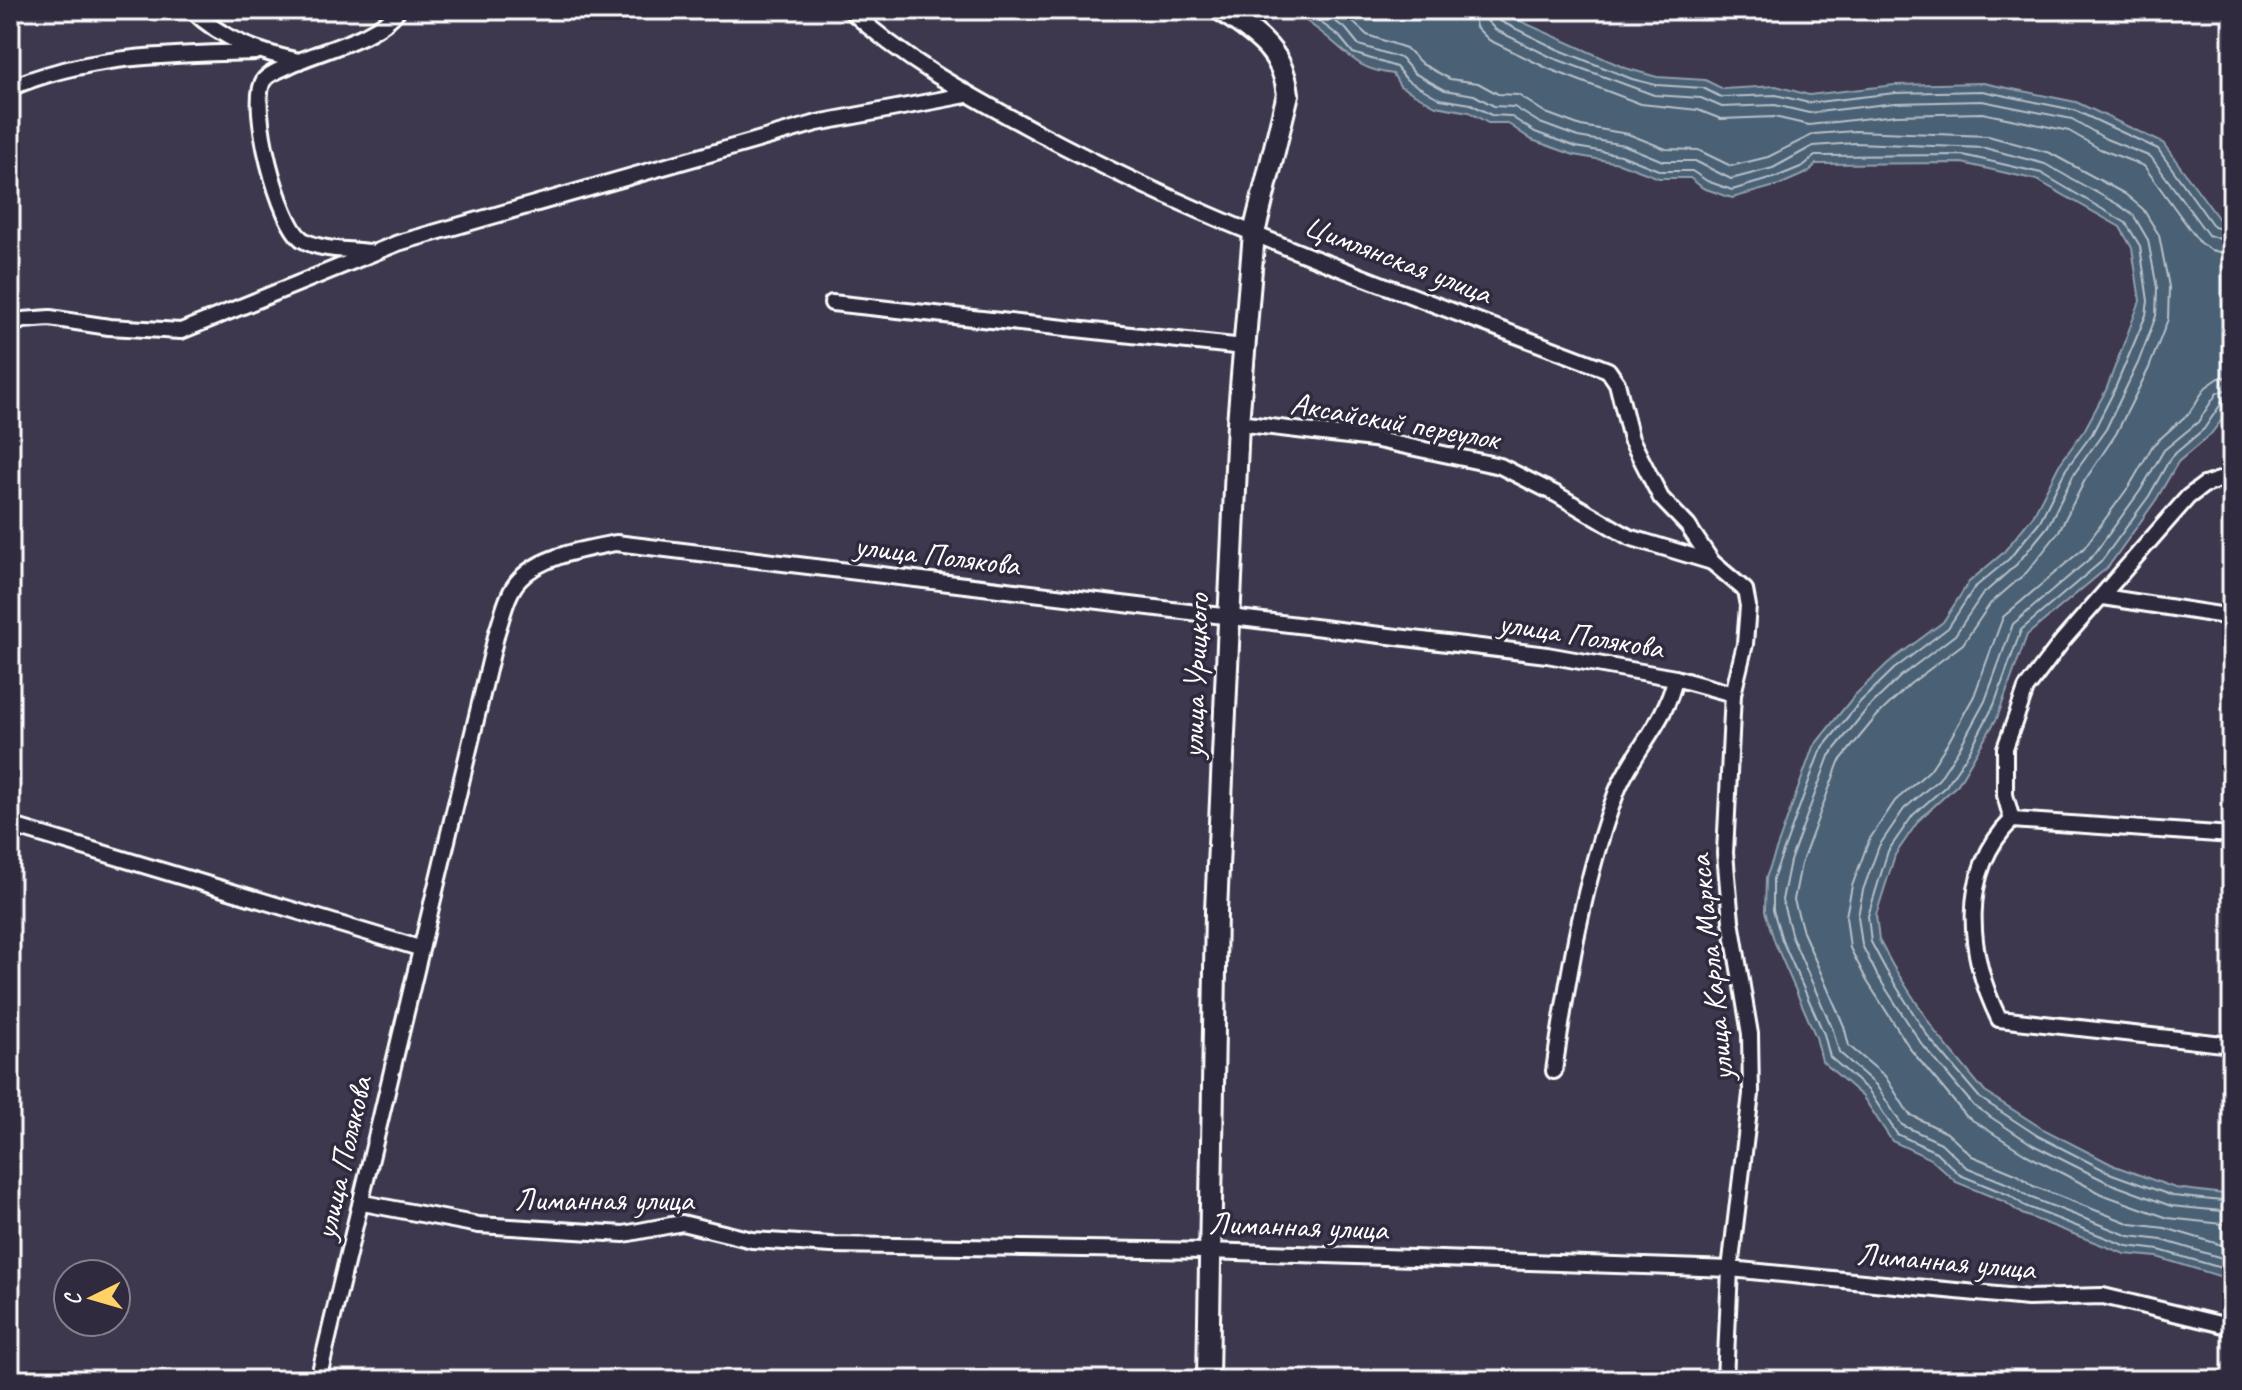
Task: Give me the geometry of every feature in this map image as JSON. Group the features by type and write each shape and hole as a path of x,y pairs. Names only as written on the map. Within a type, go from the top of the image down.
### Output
{"street":[{"path":"192,10 230,39 256,52"},
{"path":"370,252 323,246 301,239 290,222 258,117 257,93 266,77 365,35 398,10"},
{"name":"Цимлянская улица","path":"850,10 904,55 966,95 1115,174 1254,233 1608,370 1617,383 1631,439 1661,498 1688,526 1712,562 1745,590 1748,606 1745,644 1733,694"},
{"name":"улица Урицкого","path":"1208,1380 1208,1251 1227,618 1238,423 1254,233 1286,109 1287,85 1272,49 1254,31 1221,10"},
{"path":"10,88 47,72 87,62 145,56 256,52 299,61"},
{"path":"10,326 23,320 50,318 109,327 181,331 370,252 817,123 966,95"},
{"path":"832,303 1244,347"},
{"name":"Аксайский переулок","path":"1238,423 1373,439 1500,466 1556,494 1629,537 1712,562"},
{"path":"2012,820 2005,795 2005,748 2022,700 2063,640 2188,497 2204,485 2232,476"},
{"name":"улица Полякова","path":"318,1380 363,1203 419,948 505,608 519,579 558,558 616,543 1547,655 1675,678 1733,694"},
{"path":"2103,597 2232,617"},
{"path":"1554,1071 1566,986 1594,857 1619,785 1663,712 1675,678"},
{"name":"улица Карла Маркса","path":"1725,1380 1730,1269 1751,1094 1750,1034 1731,921 1725,853 1733,694"},
{"path":"2232,835 2012,820 1994,838 1975,885 1980,968 1985,990 1999,1019 2232,1045"},
{"path":"10,825 419,948"},
{"name":"Лиманная улица","path":"363,1203 479,1225 624,1234 682,1223 752,1240 831,1245 1208,1251 1730,1269 2028,1298 2103,1296 2232,1327"},
{"path":"10,1376 20,1380"}],"water":[{"path":"1292,10 1496,10 1625,68 1657,77 1705,80 1723,89 1776,86 1809,95 1895,85 1983,83 2076,102 2163,143 2221,222 2232,227 2232,392 2224,417 2210,435 2178,462 2156,500 2108,567 2027,635 1997,718 1958,784 1919,820 1895,855 1876,915 1879,940 1893,966 1936,1033 1985,1092 2043,1129 2115,1166 2175,1188 2232,1195 2232,1280 2157,1257 2125,1254 2022,1214 2005,1202 1956,1182 1931,1159 1892,1141 1863,1097 1822,1061 1816,1037 1775,943 1765,911 1766,878 1813,747 1854,696 1888,663 1943,622 1969,582 2003,553 2033,516 2059,465 2085,429 2106,390 2140,301 2132,248 2120,227 2037,180 1962,163 1816,164 1809,172 1779,185 1732,198 1703,188 1690,178 1659,178 1619,163 1574,155 1532,140 1507,123 1488,123 1469,112 1436,106 1400,86 1393,74 1360,64"}]}
